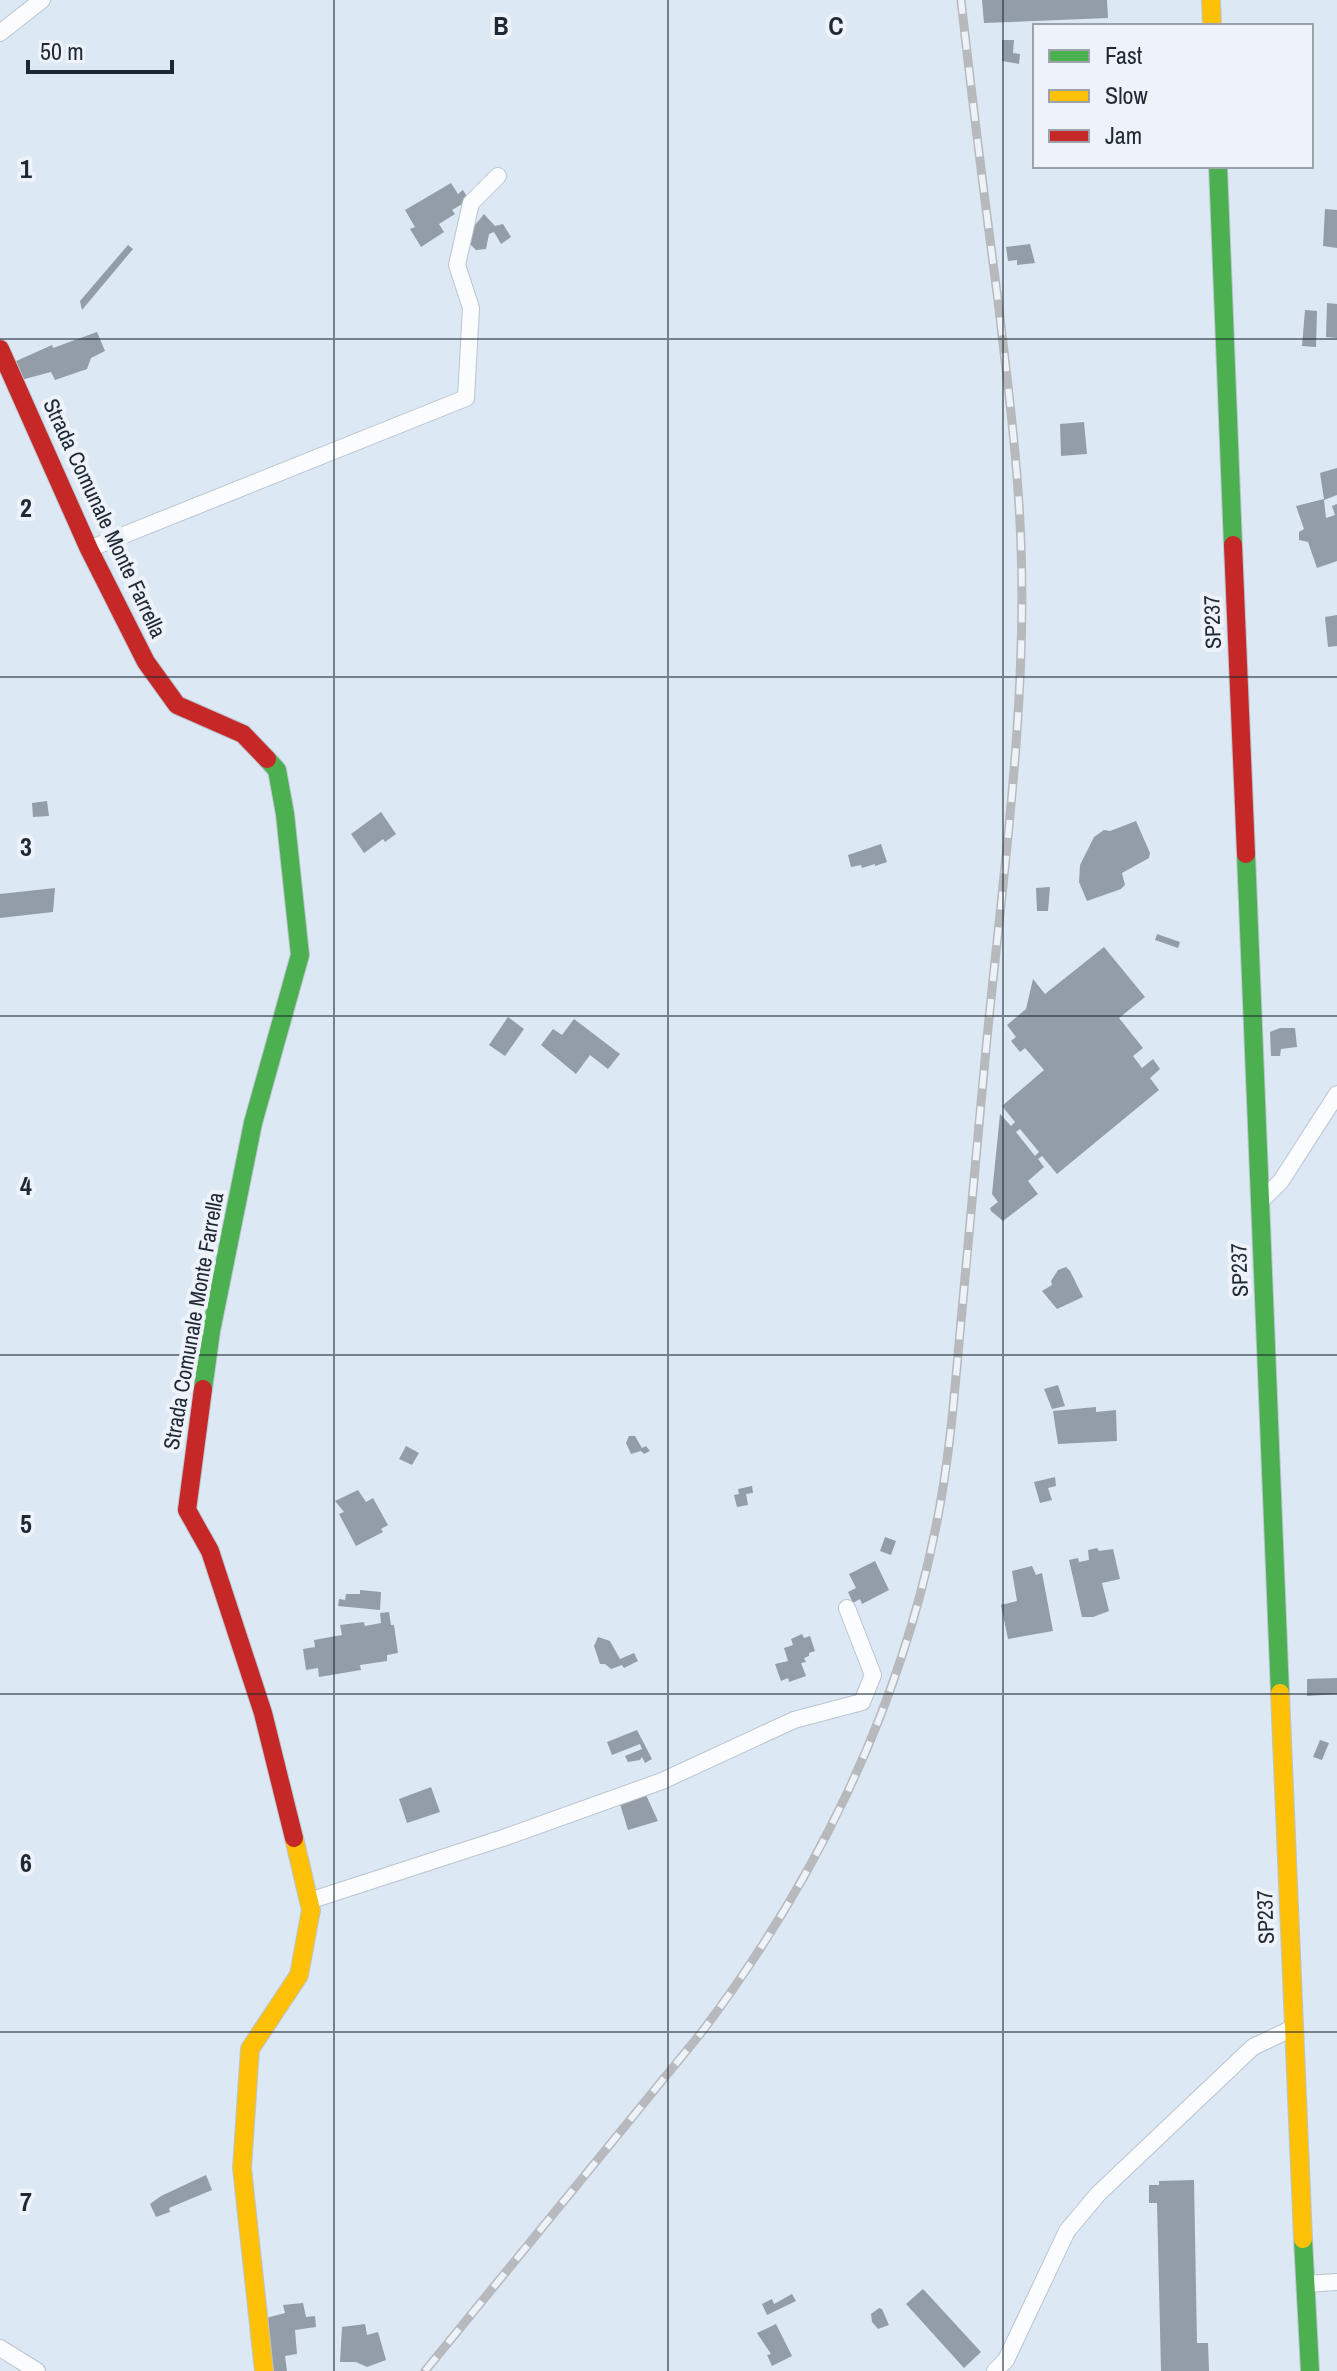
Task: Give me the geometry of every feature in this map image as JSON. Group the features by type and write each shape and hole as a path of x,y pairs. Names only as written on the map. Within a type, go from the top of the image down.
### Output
{"main road":[{"path":"1211,0 1212,24"},
{"name":"SP237","path":"1218,168 1293,2028 1310,2371"},
{"name":"Strada Comunale Monte Farrella","path":"0,349 89,549 146,662 177,705 243,734 277,770 285,814 300,955 247,1152 211,1331 187,1510 210,1551 263,1713 311,1910 299,1975 250,2049 242,2168 264,2371"}],"street":[{"path":"0,33 42,0"},
{"path":"89,549 466,398 471,308 457,265 471,203 498,176"},
{"path":"1260,1202 1281,1181 1337,1094"},
{"path":"309,1901 503,1838 662,1781 794,1720 862,1702 873,1675 847,1608"},
{"path":"995,2371 1006,2360 1067,2231 1098,2194 1253,2047 1293,2028"},
{"path":"1306,2284 1337,2282"},
{"path":"0,2348 37,2371"}],"building":[{"path":"982,0 1107,0 1108,18 984,23"},
{"path":"1002,40 1014,40 1013,53 1020,54 1019,64 1002,61"},
{"path":"451,183 458,194 463,190 469,200 452,210 455,214 439,224 444,232 421,247 410,229 415,227 405,210"},
{"path":"1325,209 1337,210 1337,248 1323,246"},
{"path":"484,214 495,226 503,224 511,237 501,244 494,232 489,234 486,249 476,250 469,243 471,230"},
{"path":"1030,244 1035,263 1017,265 1017,260 1008,261 1006,247"},
{"path":"128,245 133,249 82,310 80,301"},
{"path":"1327,303 1337,304 1337,338 1326,337"},
{"path":"1305,310 1317,311 1316,347 1302,346"},
{"path":"97,332 105,351 91,358 87,369 55,380 51,372 21,380 14,362 52,345 53,348"},
{"path":"1084,422 1087,454 1061,456 1060,424"},
{"path":"1337,468 1337,495 1324,500 1326,518 1335,515 1332,506 1337,504 1337,561 1317,568 1308,542 1299,540 1299,532 1304,529 1296,506 1324,499 1320,473"},
{"path":"1337,615 1337,646 1328,647 1325,617"},
{"path":"47,801 49,816 33,817 32,803"},
{"path":"381,812 396,834 364,853 351,834"},
{"path":"1136,821 1150,853 1149,858 1122,873 1125,885 1121,889 1087,901 1079,882 1080,865 1094,837 1104,830 1110,831"},
{"path":"881,844 887,862 862,868 861,865 851,867 848,855"},
{"path":"1050,887 1048,911 1037,911 1036,888"},
{"path":"55,888 53,912 0,918 0,894"},
{"path":"1157,934 1180,942 1178,948 1155,940"},
{"path":"1104,947 1145,997 1119,1018 1143,1048 1133,1056 1142,1068 1153,1059 1160,1069 1150,1078 1159,1090 1057,1174 1042,1156 1038,1159 1044,1167 1028,1181 1038,1194 1003,1221 990,1208 998,1202 992,1194 1000,1114 1011,1126 1015,1122 1002,1106 1044,1070 1025,1048 1020,1052 1011,1041 1016,1037 1007,1025 1026,1009 1033,979 1045,994","holes":["1020,1129 1039,1152 1035,1156 1016,1132"]},
{"path":"508,1017 524,1029 505,1056 489,1045"},
{"path":"574,1019 620,1054 608,1069 590,1055 576,1074 541,1045 553,1029 562,1035"},
{"path":"1295,1028 1297,1047 1281,1049 1280,1056 1271,1056 1270,1032"},
{"path":"1066,1267 1083,1297 1057,1309 1042,1291 1052,1285 1051,1281 1058,1270"},
{"path":"1058,1385 1065,1406 1052,1409 1044,1389"},
{"path":"1096,1407 1096,1412 1116,1410 1117,1441 1058,1444 1053,1411"},
{"path":"629,1436 635,1436 642,1448 646,1446 650,1451 631,1454 626,1443"},
{"path":"406,1446 419,1453 412,1465 399,1459"},
{"path":"1055,1477 1056,1486 1048,1488 1052,1500 1040,1503 1034,1482"},
{"path":"752,1486 753,1493 746,1494 748,1505 737,1507 734,1495 739,1494 738,1489"},
{"path":"358,1490 366,1502 373,1498 388,1525 381,1529 383,1532 356,1546 339,1514 344,1512 335,1501"},
{"path":"885,1537 896,1541 891,1555 880,1551"},
{"path":"1097,1548 1099,1551 1113,1549 1120,1579 1102,1583 1109,1611 1082,1617 1069,1560 1089,1560 1088,1550"},
{"path":"875,1561 889,1590 862,1604 860,1599 853,1603 848,1592 856,1588 849,1574"},
{"path":"1032,1566 1036,1575 1042,1573 1053,1631 1008,1639 1001,1605 1017,1601 1012,1571"},
{"path":"360,1590 381,1592 380,1610 338,1606 339,1599 345,1600 346,1594 360,1594"},
{"path":"389,1612 398,1653 387,1655 387,1661 360,1665 361,1670 319,1677 318,1668 306,1670 303,1649 315,1647 314,1640 342,1635 340,1625 381,1623 380,1613"},
{"path":"802,1634 804,1638 810,1636 815,1651 804,1658 806,1662 801,1663 806,1676 789,1682 788,1678 781,1681 775,1664 788,1661 784,1648 793,1645 791,1639"},
{"path":"598,1637 610,1641 620,1659 634,1653 638,1661 624,1668 622,1665 611,1669 600,1664 594,1646"},
{"path":"1337,1678 1337,1694 1307,1696 1307,1679"},
{"path":"637,1730 652,1759 645,1763 642,1757 628,1762 625,1756 642,1749 640,1744 612,1755 607,1742"},
{"path":"1320,1740 1329,1743 1322,1760 1313,1757"},
{"path":"431,1787 440,1812 407,1823 399,1799"},
{"path":"646,1795 658,1821 628,1830 620,1804"},
{"path":"206,2175 212,2190 169,2208 170,2212 156,2217 150,2204"},
{"path":"1194,2180 1197,2343 1208,2343 1209,2371 1161,2371 1157,2203 1149,2203 1149,2185 1159,2185 1159,2181"},
{"path":"923,2289 981,2352 964,2368 906,2304"},
{"path":"792,2294 796,2301 767,2315 762,2304 772,2299 774,2304"},
{"path":"303,2303 306,2317 315,2316 316,2327 295,2330 297,2354 285,2356 287,2371 273,2371 266,2318 285,2313 283,2305"},
{"path":"879,2308 889,2325 878,2329 872,2322 871,2314"},
{"path":"365,2324 367,2335 378,2332 386,2360 367,2367 356,2362 340,2362 342,2327"},
{"path":"776,2324 792,2356 772,2366 767,2355 771,2354 757,2333"}],"railway":[{"path":"425,2371 701,2033 780,1918 815,1857 874,1731 899,1666 935,1531 953,1407 1012,797 1022,608 1020,513 1012,419 961,0"}],"traffic: fast":[{"path":"1218,168 1233,545"},
{"path":"203,1389 211,1331 253,1123 300,955 285,814 277,770 267,759"},
{"path":"1246,854 1280,1693"},
{"path":"1303,2239 1310,2371"}],"traffic: slow":[{"path":"1211,0 1212,24"},
{"path":"1280,1693 1303,2239"},
{"path":"264,2371 242,2168 250,2049 299,1975 311,1910 294,1838"}],"traffic: jam":[{"path":"0,349 89,549 146,662 177,705 243,734 267,759"},
{"path":"1233,545 1246,854"},
{"path":"203,1389 187,1510 210,1551 263,1713 294,1838"}]}
